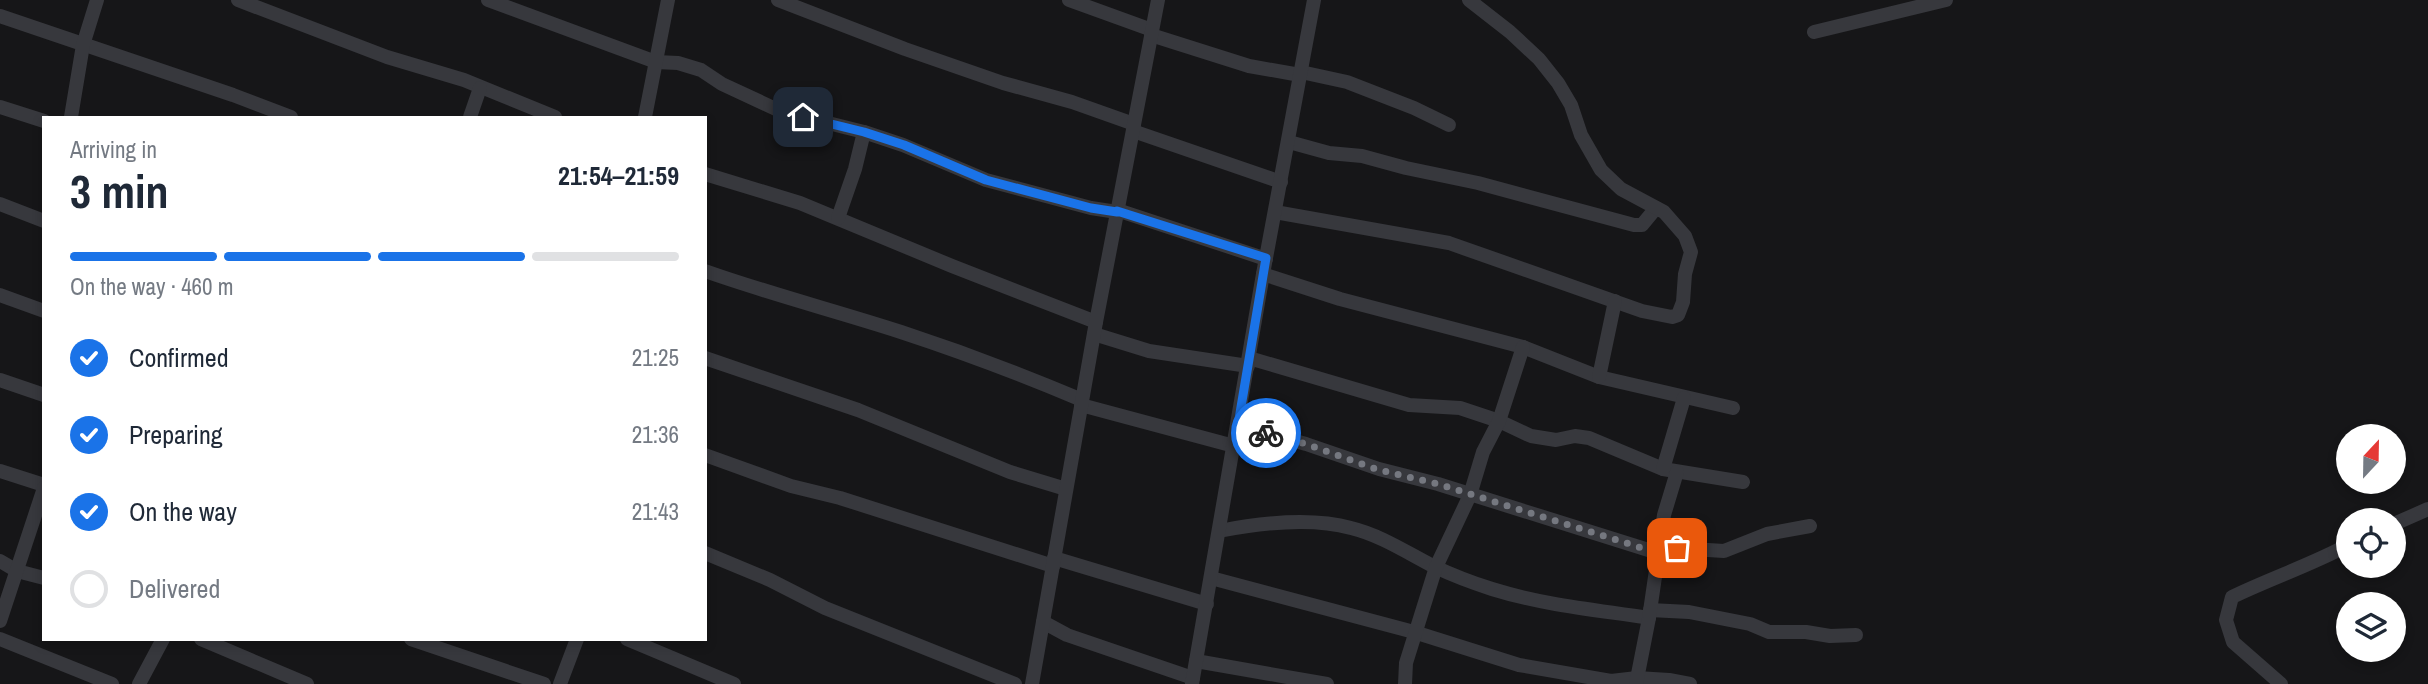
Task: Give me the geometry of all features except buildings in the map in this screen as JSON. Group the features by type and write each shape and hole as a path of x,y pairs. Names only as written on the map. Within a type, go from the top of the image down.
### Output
{"street":[{"path":"71,116 83,45 97,0"},
{"path":"238,0 387,57 455,77 552,116"},
{"path":"488,0 656,62 678,63 701,70 722,84 780,111 904,145 986,180 1091,208 1117,211 1266,258"},
{"path":"645,116 668,0"},
{"path":"778,0 905,49 1133,127 1281,182"},
{"path":"1069,0 1151,33 1249,66 1347,82 1449,125"},
{"path":"1032,684 1095,328 1158,0"},
{"path":"1043,622 1067,635 1193,681 1263,274 1314,0"},
{"path":"1275,212 1449,243 1642,311 1672,317 1678,315 1682,309 1685,274 1691,252 1685,236 1664,212 1621,189 1601,170 1581,135 1571,105 1558,83 1520,41 1469,0"},
{"path":"1814,32 1946,0"},
{"path":"0,16 288,116"},
{"path":"470,116 480,88"},
{"path":"0,107 42,120"},
{"path":"838,218 864,132"},
{"path":"1289,142 1329,153 1362,156 1478,183 1634,225 1642,225 1656,208"},
{"path":"707,175 838,218 1149,351 1248,362 1409,405 1460,408 1499,421 1531,436 1556,440 1574,436 1589,438 1670,470 1743,482"},
{"path":"0,204 42,220"},
{"path":"707,272 785,299 901,332 1030,378 1106,414 1234,446"},
{"path":"1263,274 1352,303 1523,348 1599,377 1733,408"},
{"path":"0,295 42,310"},
{"path":"1599,377 1615,302"},
{"path":"1405,684 1406,663 1414,632 1436,567 1470,495 1476,468 1499,421 1523,348"},
{"path":"707,359 858,410 1010,472 1066,489"},
{"path":"0,380 42,394"},
{"path":"1637,681 1684,398"},
{"path":"1238,425 1306,444 1379,470 1658,550 1724,551 1767,534 1810,526"},
{"path":"707,456 791,486 1207,604"},
{"path":"0,471 42,485"},
{"path":"0,621 42,492"},
{"path":"2406,519 2428,509"},
{"path":"1219,531 1255,524 1288,522 1350,527 1493,590 1556,604 1650,614 1689,612 1750,624 1769,632 1856,635"},
{"path":"2281,684 2234,642 2227,620 2232,597 2336,551"},
{"path":"707,554 770,580 825,608 1015,684"},
{"path":"0,561 17,571 42,577"},
{"path":"1211,578 1414,632 1519,665 1611,681 1669,680 1690,684"},
{"path":"0,639 112,684"},
{"path":"139,684 162,641"},
{"path":"206,641 307,684"},
{"path":"417,641 544,684"},
{"path":"560,684 576,641"},
{"path":"632,641 726,682"},
{"path":"1196,661 1327,684"}],"way so far":[{"path":"1266,433 1379,470 1438,484 1658,553 1659,547 1677,548"}],"route":[{"path":"803,117 904,145 986,180 1091,208 1117,211 1266,258 1238,425 1266,433"}]}
